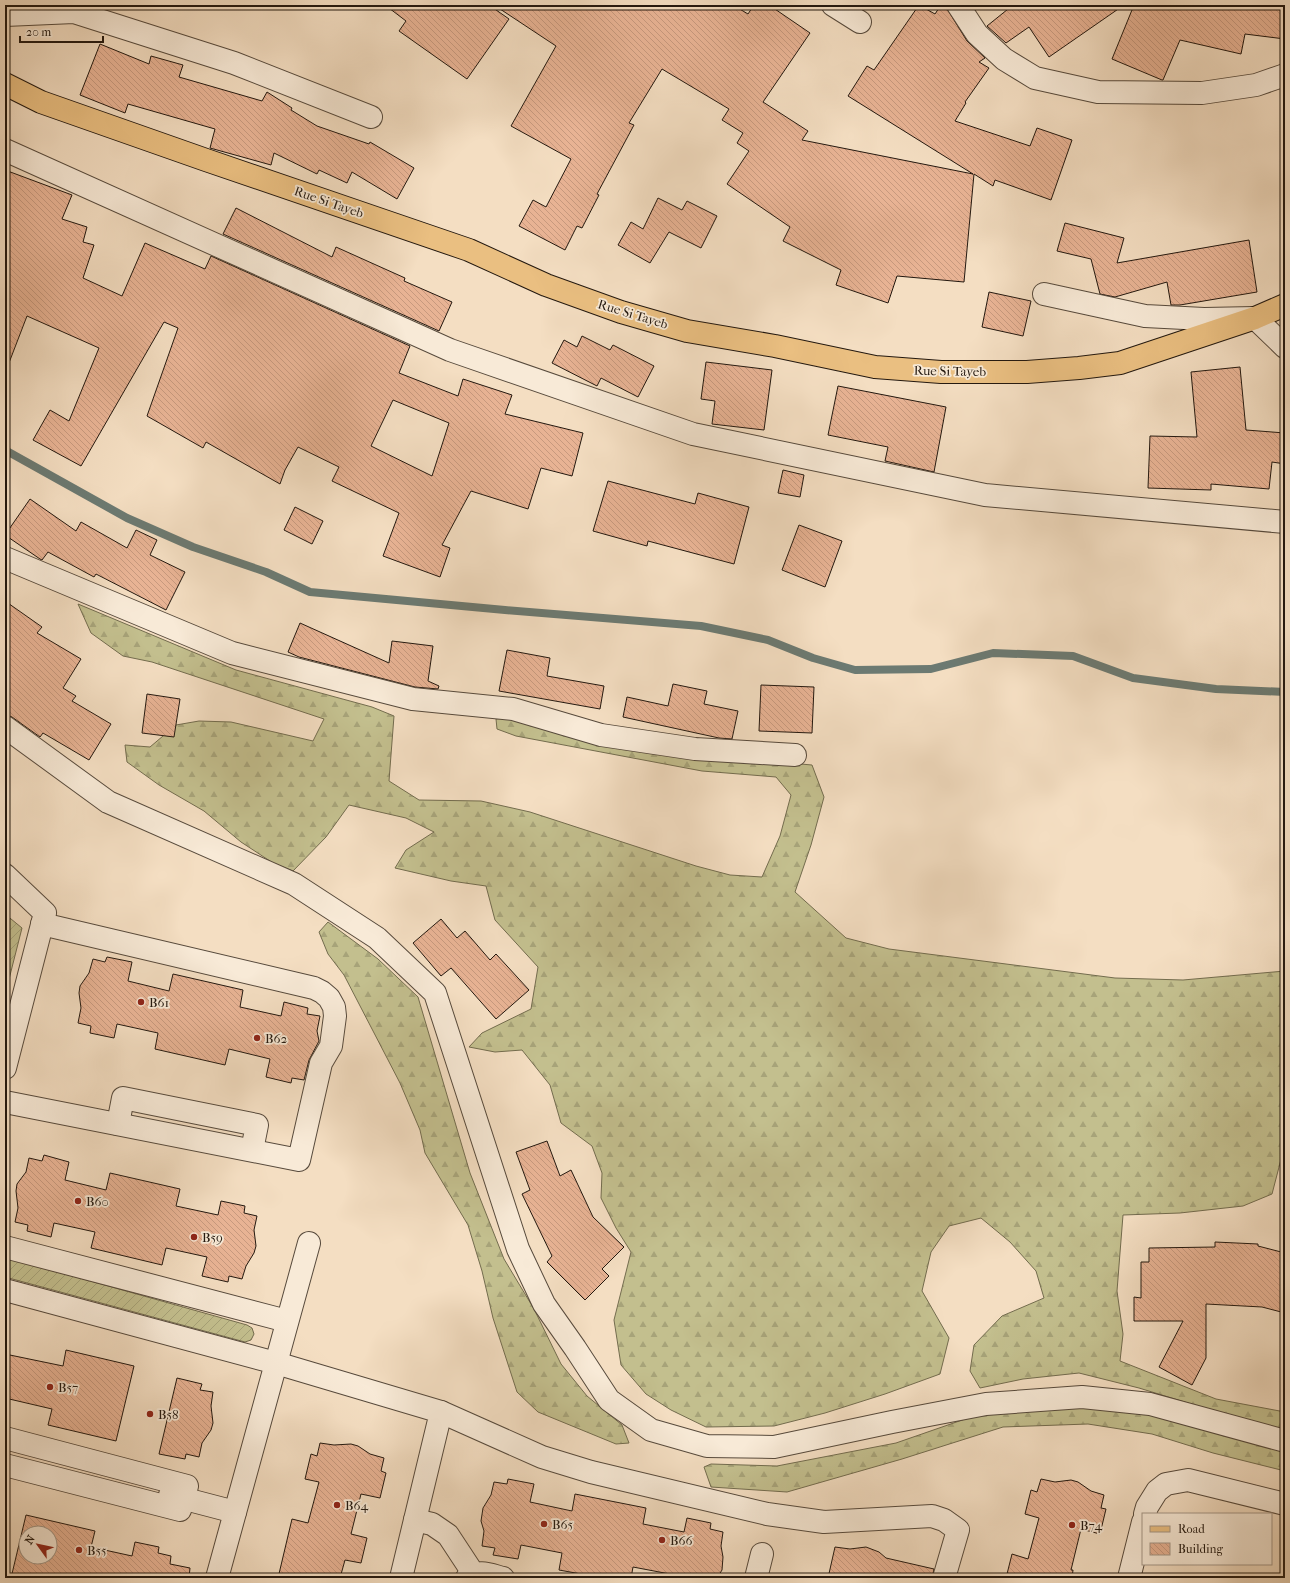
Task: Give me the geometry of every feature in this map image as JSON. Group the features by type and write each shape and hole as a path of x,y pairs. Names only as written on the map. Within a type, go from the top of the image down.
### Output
{"main road":[{"name":"Rue Si Tayeb","path":"5,84 48,105 469,250 546,285 621,312 688,330 875,367 941,372 1027,372 1120,363 1255,318 1285,305"}],"street":[{"path":"833,5 860,22"},
{"path":"958,5 978,34 1004,59 1035,78 1098,92 1202,93 1256,85 1285,75"},
{"path":"5,15 75,9 234,63 371,117"},
{"path":"5,150 450,350 692,434 985,495 1285,522"},
{"path":"1044,294 1145,316 1204,319 1255,318 1285,348"},
{"path":"5,558 232,653 413,699 513,709 601,736 695,749 795,755"},
{"path":"5,727 108,802 294,884 377,938 435,993 494,1171 518,1249 544,1304 576,1348 609,1400 651,1430 707,1446 774,1447 986,1404 1082,1397 1150,1404 1285,1441"},
{"path":"5,875 45,913 6,1057"},
{"path":"5,1102 118,1124 123,1098 257,1125 252,1150 299,1160 321,1063 331,1046 335,1016 334,1007 329,998 314,988 42,924"},
{"path":"217,1578 309,1243"},
{"path":"5,1247 287,1321"},
{"path":"5,1290 276,1363 441,1412 542,1457 591,1472 767,1514 824,1522 932,1516 944,1520 958,1530 944,1578"},
{"path":"401,1578 441,1412"},
{"path":"5,1438 187,1486 180,1510 5,1464"},
{"path":"5,1451 235,1512"},
{"path":"1145,1513 1147,1506 1157,1491 1166,1484 1188,1480 1285,1504"},
{"path":"415,1520 432,1524 448,1535 470,1576 480,1572 503,1578"},
{"path":"1129,1578 1142,1526"},
{"path":"756,1578 762,1554"}],"green space":[{"path":"78,604 236,670 372,707 394,716 389,781 419,800 481,801 530,812 696,866 730,875 762,877 780,836 791,795 776,777 702,771 516,736 497,729 496,719 509,717 699,755 812,765 824,797 811,845 795,892 846,938 889,949 1115,978 1183,980 1285,971 1285,1144 1272,1194 1243,1206 1180,1213 1123,1215 1117,1291 1123,1334 1120,1361 1216,1399 1285,1412 1285,1431 1240,1419 1139,1388 1079,1373 1023,1379 980,1388 970,1371 974,1345 1002,1316 1044,1298 1036,1271 1010,1242 981,1218 949,1226 931,1252 922,1291 949,1338 940,1374 885,1394 825,1413 774,1426 706,1427 671,1410 646,1394 621,1365 614,1320 631,1252 616,1228 601,1198 602,1173 592,1146 561,1123 550,1085 522,1050 495,1052 469,1047 482,1033 531,1009 538,967 495,920 486,886 451,881 395,868 406,850 434,832 406,818 349,805 326,837 293,871 273,863 241,842 204,811 159,785 127,762 125,745 150,747 176,725 199,721 231,722 313,741 324,719 152,662 123,656 91,633"},
{"path":"5,914 22,928 5,995"},
{"path":"328,922 378,959 418,997 470,1173 504,1259 534,1309 561,1364 587,1396 622,1425 629,1443 616,1444 538,1412 517,1392 493,1318 482,1271 468,1225 425,1153 420,1130 400,1083 344,975 328,954 319,932"},
{"path":"5,1257 247,1325 252,1328 254,1334 251,1340 245,1342 5,1277"},
{"path":"1085,1406 1149,1412 1285,1450 1285,1471 1213,1453 1152,1434 1088,1424 1003,1427 902,1459 787,1492 711,1487 704,1467 711,1464 777,1466 896,1443 991,1410"}],"building":[{"path":"385,5 489,5 509,19 467,79 399,31 406,21"},
{"path":"494,5 733,5 748,14 754,5 769,5 810,33 763,102 808,131 802,140 973,174 848,96 867,66 874,70 919,5 935,14 941,5 943,5 946,7 967,41 985,58 979,62 989,68 965,102 966,103 955,121 1030,146 1037,128 1072,140 1051,200 995,180 993,186 974,174 964,282 897,276 888,303 836,285 841,270 783,241 790,227 727,184 749,151 737,143 743,133 722,120 729,109 662,69 629,123 634,125 597,194 599,195 582,228 577,226 565,250 519,226 533,200 546,207 571,159 511,126 556,46"},
{"path":"1013,5 1124,5 1049,57 1029,27 1006,43 987,26"},
{"path":"1134,5 1285,5 1285,39 1245,34 1241,54 1180,40 1162,80 1112,59"},
{"path":"100,44 149,64 151,56 183,65 179,77 262,101 267,92 292,108 291,110 317,126 369,144 370,142 414,168 397,199 352,172 347,183 319,170 317,174 274,153 271,165 210,148 215,129 128,104 125,113 80,95"},
{"path":"5,170 72,195 62,219 87,227 83,242 94,245 83,278 122,296 145,243 205,269 211,256 410,346 399,373 458,396 463,379 512,395 505,414 583,433 572,476 541,468 528,509 471,491 442,545 450,548 440,577 383,556 399,513 332,481 339,467 298,447 285,470 280,484 206,442 203,448 147,416 178,328 164,322 81,466 33,440 50,410 69,421 99,348 27,316 7,368 5,368","holes":["393,400 449,423 432,476 371,446"]},
{"path":"658,198 682,210 687,201 717,216 701,248 669,232 650,263 618,245 631,222 643,229"},
{"path":"236,208 332,257 336,247 405,278 404,281 452,302 439,331 223,234"},
{"path":"1065,223 1124,238 1117,263 1249,240 1257,292 1180,305 1171,305 1167,282 1115,297 1100,294 1091,259 1057,251"},
{"path":"989,292 1031,301 1023,336 982,327"},
{"path":"582,336 610,350 613,345 654,366 638,397 601,378 597,386 552,363 564,340 577,347"},
{"path":"706,362 772,370 764,430 712,424 715,401 701,399"},
{"path":"1240,367 1246,430 1285,433 1285,464 1272,462 1269,489 1211,484 1211,490 1148,488 1150,436 1197,437 1191,372"},
{"path":"838,386 946,407 934,472 885,461 888,447 828,435"},
{"path":"783,470 804,475 800,497 778,493"},
{"path":"608,481 695,504 698,493 749,507 734,564 648,541 647,546 593,531"},
{"path":"30,499 76,531 81,522 127,548 136,530 157,540 150,555 185,572 166,610 96,574 94,577 48,552 42,560 5,535"},
{"path":"295,507 323,521 312,544 284,530"},
{"path":"799,525 842,541 825,587 782,570"},
{"path":"5,601 42,627 37,633 81,659 63,688 76,696 72,701 111,724 89,760 43,733 40,737 12,717 5,714"},
{"path":"300,623 389,663 392,641 433,646 428,681 439,686 438,689 415,687 299,657 288,652"},
{"path":"507,650 550,658 547,676 604,686 600,709 499,691"},
{"path":"673,684 707,691 704,704 738,711 732,739 719,738 623,717 627,697 668,706"},
{"path":"761,685 814,687 812,733 759,731"},
{"path":"147,694 180,699 174,737 142,733"},
{"path":"441,919 457,938 465,931 490,960 496,954 529,990 496,1019 451,968 441,976 413,943"},
{"path":"107,957 132,962 128,981 169,991 173,974 243,990 240,1007 281,1016 284,1002 308,1008 307,1014 320,1016 317,1031 319,1041 309,1060 304,1080 292,1078 291,1083 266,1077 270,1059 229,1049 225,1065 155,1049 158,1033 117,1024 114,1038 90,1033 91,1026 78,1023 81,1008 79,993 80,986 89,973 93,959 105,962"},
{"path":"547,1141 560,1176 571,1170 593,1217 624,1247 602,1269 609,1276 585,1300 547,1262 552,1256 522,1194 530,1190 516,1152"},
{"path":"44,1155 69,1162 65,1180 106,1190 110,1173 180,1189 176,1206 218,1215 221,1201 245,1206 244,1213 257,1216 254,1230 256,1246 254,1253 246,1266 242,1279 229,1276 228,1282 202,1276 207,1257 166,1248 162,1265 91,1248 95,1232 54,1223 51,1237 27,1231 28,1225 15,1222 18,1208 16,1191 17,1184 26,1172 29,1158 42,1161"},
{"path":"1215,1242 1258,1244 1258,1246 1285,1253 1285,1313 1262,1307 1206,1304 1206,1358 1192,1385 1159,1367 1183,1321 1134,1321 1134,1297 1141,1298 1141,1262 1149,1262 1149,1248 1215,1247"},
{"name":"B57","path":"66,1350 134,1366 116,1441 48,1425 52,1409 5,1398 5,1354 63,1366"},
{"path":"177,1378 202,1384 200,1390 213,1392 211,1406 213,1423 211,1430 202,1443 199,1457 186,1454 185,1459 159,1454"},
{"name":"B64","path":"320,1443 334,1445 351,1444 358,1446 370,1454 384,1458 381,1471 386,1473 380,1498 361,1494 351,1534 367,1538 361,1563 345,1560 340,1578 278,1578 292,1519 308,1523 319,1482 305,1479 311,1454 317,1456"},
{"path":"508,1479 534,1484 530,1502 572,1511 575,1494 646,1508 643,1524 684,1532 687,1518 711,1523 710,1529 723,1532 721,1546 723,1557 722,1570 717,1578 674,1578 675,1575 633,1567 631,1578 603,1578 559,1570 562,1553 521,1545 518,1559 493,1555 495,1548 482,1546 484,1531 481,1521 483,1508 491,1495 494,1482 507,1484"},
{"name":"B74","path":"1041,1479 1055,1482 1071,1480 1078,1482 1091,1491 1104,1495 1101,1508 1106,1509 1100,1534 1081,1529 1071,1570 1073,1570 1072,1578 1006,1578 1012,1554 1028,1559 1039,1518 1025,1514 1031,1490 1037,1492"},
{"name":"B55","path":"26,1515 95,1531 91,1547 132,1556 135,1542 159,1547 158,1553 171,1556 170,1564 190,1568 189,1578 11,1578 18,1549 18,1565 58,1565 58,1525 24,1525"},
{"path":"835,1547 850,1549 866,1547 879,1552 886,1558 934,1569 932,1578 828,1578"}],"waterway":[{"path":"5,450 127,518 193,547 266,572 310,592 701,626 768,640 813,658 855,670 931,669 993,653 1073,656 1133,678 1216,689 1285,692"}],"place":[{"name":"B61","path":"141,1002"},
{"name":"B62","path":"257,1038"},
{"name":"B60","path":"78,1201"},
{"name":"B59","path":"194,1237"},
{"name":"B57","path":"50,1387"},
{"name":"B58","path":"150,1414"},
{"name":"B64","path":"337,1505"},
{"name":"B65","path":"544,1524"},
{"name":"B74","path":"1072,1525"},
{"name":"B66","path":"662,1540"},
{"name":"B55","path":"79,1550"}]}
